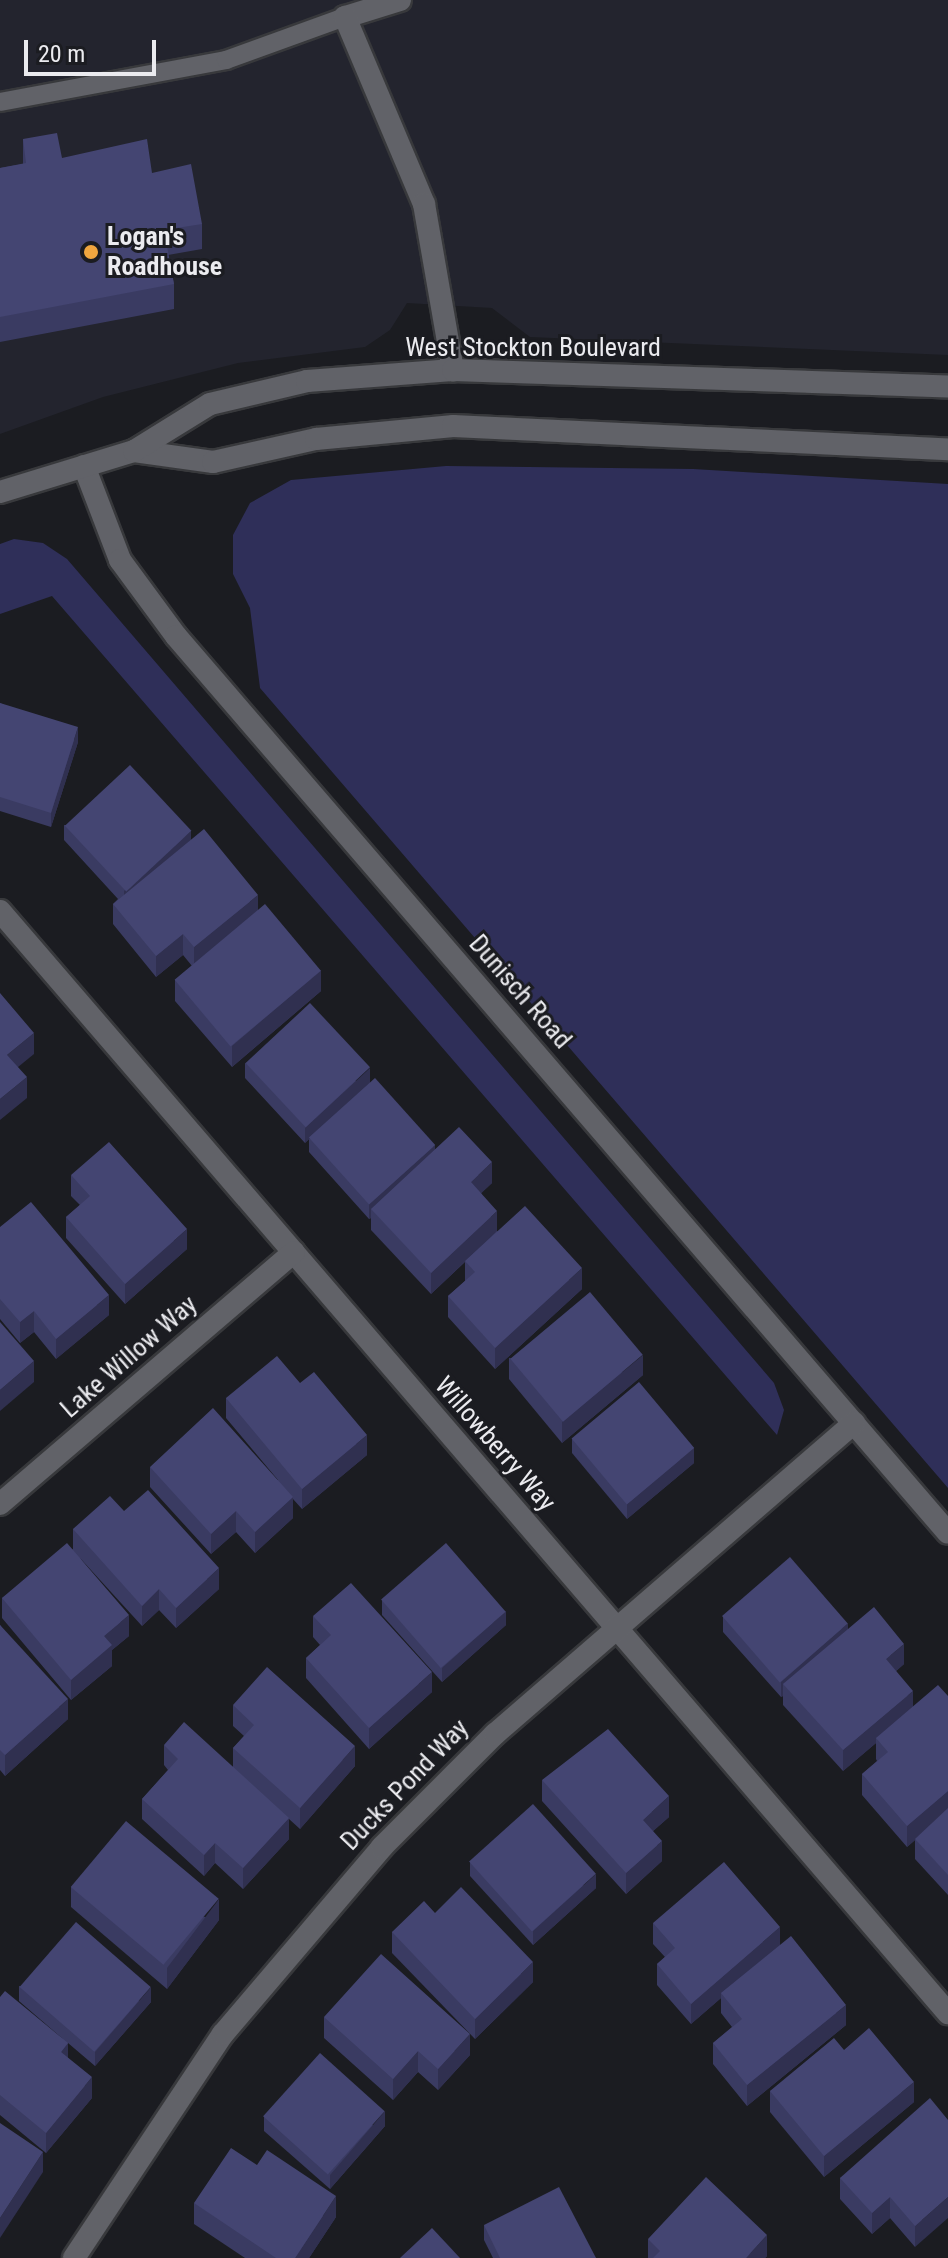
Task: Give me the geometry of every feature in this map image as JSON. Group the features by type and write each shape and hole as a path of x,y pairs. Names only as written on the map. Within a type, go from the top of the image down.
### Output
{"street":[{"path":"400,0 345,17 424,204 453,370"},
{"name":"West Stockton Boulevard","path":"0,492 134,451 210,404 307,381 453,370 948,386"},
{"name":"West Stockton Boulevard","path":"134,451 213,462 316,439 453,426 948,449"},
{"name":"Dunisch Road","path":"84,466 120,560 176,636 948,1533"},
{"name":"Willowberry Way","path":"0,911 948,2013"},
{"name":"Lake Willow Way","path":"0,1504 294,1252"},
{"name":"Ducks Pond Way","path":"74,2258 130,2165 298,1940 495,1734 854,1423"}],"lane":[{"path":"0,102 226,60 345,17"}],"shaded area":[{"path":"0,0 948,0 948,355 530,337 492,308 407,303 390,330 365,347 238,363 103,397 0,434"},
{"path":"446,466 693,469 948,484 948,1488 260,688 250,608 233,574 233,535 250,503 291,480"},
{"path":"14,539 43,543 67,559 774,1383 784,1410 777,1435 52,596 0,614 0,544"}],"building":[{"name":"Logan's Roadhouse","path":"57,133 62,158 147,139 152,173 191,164 202,224 164,230 174,284 0,317 0,168 26,163 23,139"},
{"path":"0,703 78,727 51,813 0,797"},
{"path":"130,765 191,831 126,892 65,826"},
{"path":"204,829 258,895 194,947 183,934 156,956 113,904"},
{"path":"265,904 321,971 231,1046 175,980"},
{"path":"0,993 34,1033 7,1055 27,1077 0,1099"},
{"path":"310,1003 370,1067 306,1127 246,1063"},
{"path":"375,1078 435,1145 369,1204 309,1138"},
{"path":"459,1127 492,1162 471,1182 497,1211 431,1273 371,1209"},
{"path":"109,1142 187,1229 125,1284 66,1217 90,1196 71,1175"},
{"path":"31,1202 109,1295 56,1339 34,1311 20,1322 0,1299 0,1227"},
{"path":"525,1206 582,1268 495,1348 448,1296 475,1272 465,1261"},
{"path":"590,1292 643,1355 563,1422 510,1359"},
{"path":"0,1322 34,1361 0,1390"},
{"path":"277,1356 300,1383 314,1372 367,1435 302,1489 226,1398"},
{"path":"639,1382 694,1448 627,1504 572,1439"},
{"path":"213,1408 293,1497 255,1532 236,1511 211,1534 150,1467"},
{"path":"148,1490 219,1568 176,1608 159,1589 142,1606 73,1529 110,1496 124,1511"},
{"path":"67,1543 129,1615 104,1636 112,1645 71,1680 2,1598"},
{"path":"446,1543 506,1612 441,1668 381,1599"},
{"path":"790,1557 848,1623 780,1682 722,1616"},
{"path":"351,1583 432,1672 369,1728 306,1658 331,1635 313,1616"},
{"path":"874,1607 904,1644 886,1659 913,1691 843,1750 783,1684"},
{"path":"0,1625 68,1699 5,1755 0,1750"},
{"path":"267,1667 355,1746 300,1808 233,1748 254,1725 233,1705"},
{"path":"938,1685 948,1696 948,1791 907,1826 862,1774 888,1752 876,1738"},
{"path":"184,1722 289,1818 243,1868 215,1843 204,1855 142,1799 178,1759 164,1745"},
{"path":"608,1729 669,1796 643,1820 662,1841 626,1873 542,1780"},
{"path":"533,1804 596,1874 532,1931 469,1862"},
{"path":"948,1808 948,1875 915,1839"},
{"path":"126,1821 219,1899 163,1965 71,1887"},
{"path":"724,1862 780,1927 691,2004 657,1964 675,1948 653,1923"},
{"path":"461,1887 533,1962 475,2019 392,1932 424,1901 435,1913"},
{"path":"76,1922 151,1987 94,2052 20,1987"},
{"path":"791,1936 846,2005 747,2085 713,2043 742,2019 721,1993"},
{"path":"381,1954 470,2034 438,2069 418,2051 393,2079 324,2017"},
{"path":"5,1991 68,2043 61,2052 92,2077 46,2133 0,2095 0,1997"},
{"path":"869,2028 914,2082 824,2156 770,2091 834,2038 844,2050"},
{"path":"320,2053 385,2111 328,2174 263,2116"},
{"path":"930,2098 948,2120 948,2197 915,2226 890,2197 872,2213 840,2178"},
{"path":"0,2123 43,2152 0,2218"},
{"path":"231,2148 257,2165 267,2150 336,2196 295,2258 276,2258 194,2203"},
{"path":"706,2177 767,2235 746,2258 653,2258 660,2251 648,2239"},
{"path":"559,2187 596,2258 500,2258 484,2225"},
{"path":"432,2228 460,2258 400,2258"}],"place":[{"name":"Logan's Roadhouse","path":"91,252"}]}
